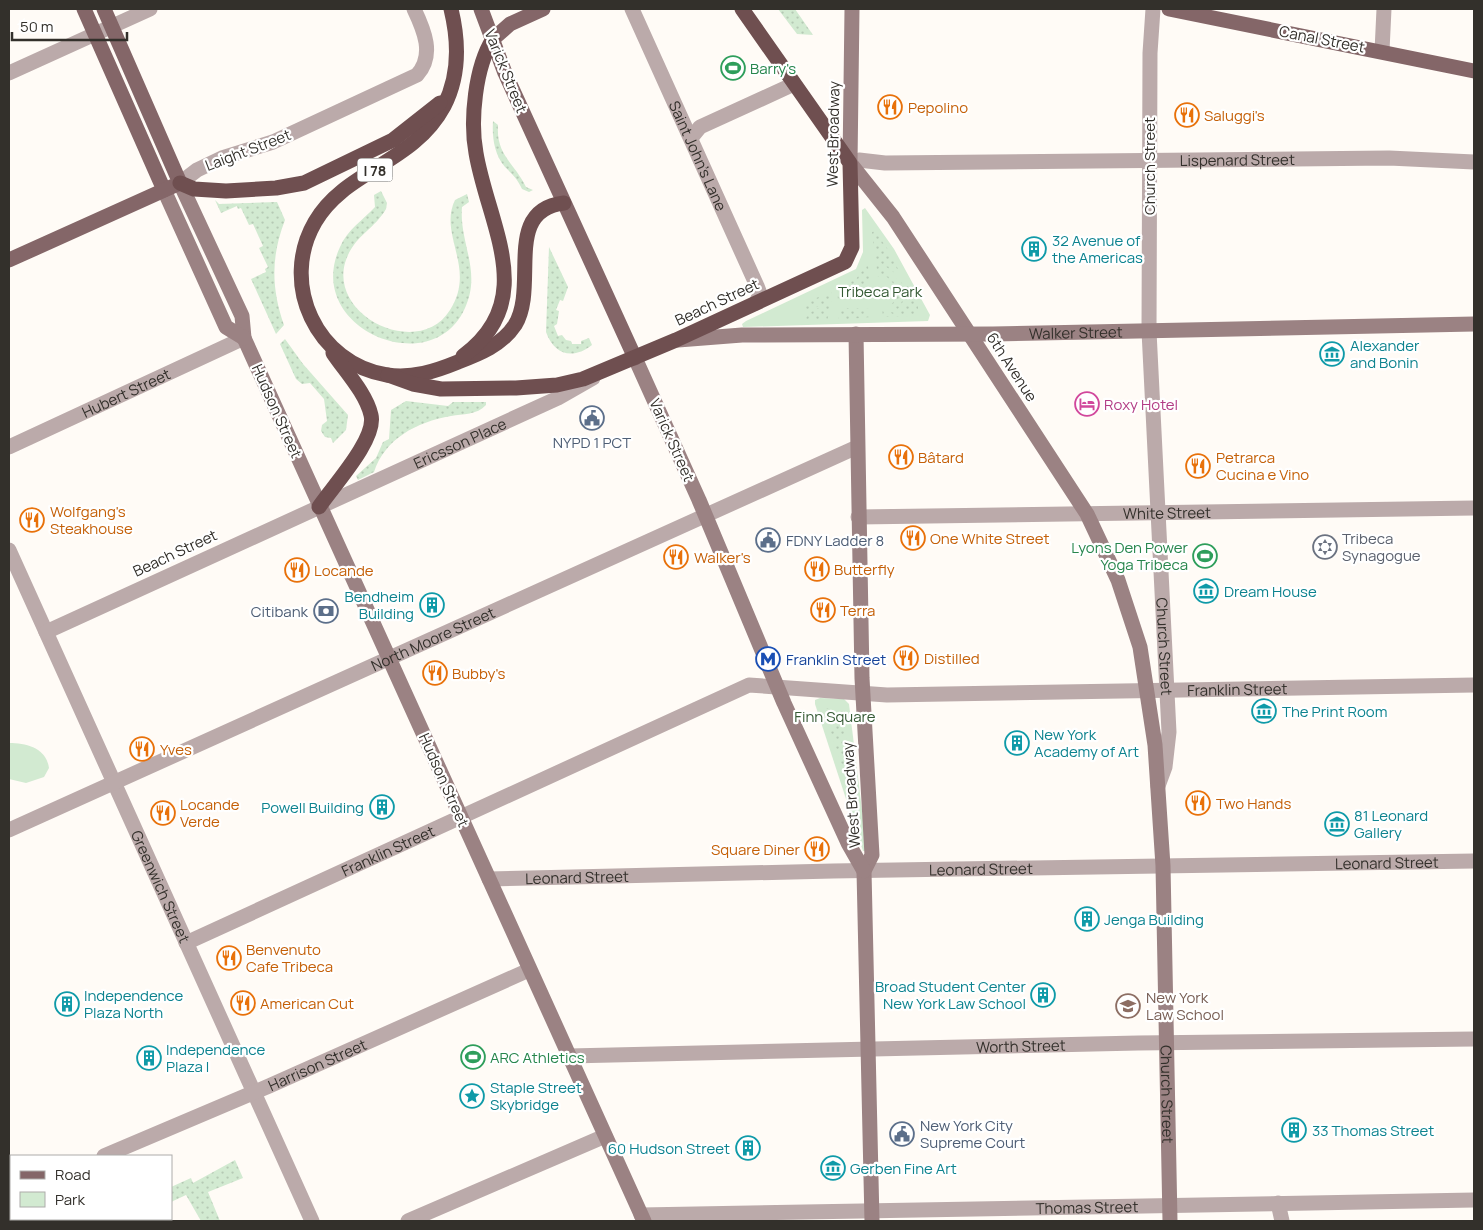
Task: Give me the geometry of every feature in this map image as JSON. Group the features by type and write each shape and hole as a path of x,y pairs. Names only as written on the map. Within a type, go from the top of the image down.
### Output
{"highway":[{"name":"I 78","path":"445,367 417,374 388,375 362,367 346,359 318,331 306,306 300,280 301,260 310,230 322,211 339,194 398,156 420,138 437,117 450,90 457,48 451,9"},
{"name":"6th Avenue","path":"742,9 850,163"},
{"path":"445,367 468,352 487,332 500,307 505,281 502,247 482,178 474,141 478,89 485,53 493,39"},
{"path":"180,184 194,190 226,191 276,188 304,183 393,140 429,113 450,90"},
{"name":"West Broadway","path":"848,258 852,247 850,163"},
{"path":"445,367 484,352 502,340 515,325 524,297 526,236 530,222 544,208 564,203"},
{"name":"Beach Street","path":"388,375 413,384 455,389 557,385 599,374 841,265 848,258"},
{"path":"318,331 365,401 372,420 365,443 319,507"}],"main road":[{"name":"Hudson Street","path":"84,9 226,326 244,338"},
{"name":"Hudson Street","path":"104,9 180,184 242,316 244,338 319,507 642,1218"},
{"name":"Varick Street","path":"481,9 503,68 705,516 777,687 848,843 864,870"},
{"path":"493,39 510,24 543,9"},
{"name":"West Broadway","path":"850,163 852,9"},
{"name":"Canal Street","path":"1169,9 1200,12 1474,71"},
{"name":"6th Avenue","path":"850,163 893,217 1087,514 1111,562 1131,616 1148,689 1158,786"},
{"name":"Laight Street","path":"9,260 180,184"},
{"name":"Walker Street","path":"676,340 720,336 969,334 1474,324"},
{"name":"West Broadway","path":"856,334 862,693 872,854 864,870 870,1049 872,1216"},
{"name":"Church Street","path":"1158,786 1163,866 1170,1221"}],"street":[{"path":"9,73 150,9"},
{"name":"Laight Street","path":"180,184 197,170 222,158 273,142 410,79 422,70 426,59 425,36 414,9"},
{"name":"Saint John's Lane","path":"632,9 757,286 760,294 756,303"},
{"name":"Church Street","path":"1153,9 1150,39 1150,331 1168,744 1166,766 1158,786"},
{"path":"1382,51 1384,9"},
{"path":"691,138 700,127 794,84"},
{"name":"Lispenard Street","path":"850,163 859,160 885,163 1149,162 1389,158 1474,162"},
{"name":"Hubert Street","path":"9,447 244,338"},
{"name":"Ericsson Place","path":"319,507 558,398 599,374"},
{"name":"North Moore Street","path":"9,830 857,447"},
{"name":"Beach Street","path":"46,632 319,507"},
{"name":"White Street","path":"858,517 1474,508"},
{"name":"Greenwich Street","path":"9,550 312,1221"},
{"name":"Franklin Street","path":"186,943 743,687 753,685 898,695 1167,688 1474,684"},
{"name":"Leonard Street","path":"489,879 864,870 1474,861"},
{"name":"Harrison Street","path":"106,1155 530,970"},
{"name":"Worth Street","path":"569,1056 1167,1043 1474,1040"},
{"path":"408,1221 605,1136"},
{"name":"Thomas Street","path":"642,1218 872,1216 1170,1205 1474,1200"},
{"path":"1278,1203 1282,1221"}],"green space":[{"path":"778,9 795,9 813,35 797,34"},
{"path":"493,121 498,125 498,136 503,152 526,187 533,190 529,192 522,189 517,179 498,157 494,145"},
{"path":"381,191 387,203 386,209 353,246 345,263 344,283 351,300 364,315 381,326 400,331 419,331 436,324 450,310 457,295 460,280 451,226 451,213 455,200 467,194 469,202 462,207 462,220 471,269 470,295 465,308 449,330 426,341 401,343 376,336 354,322 339,301 333,276 340,247 351,230 375,207 374,195"},
{"path":"215,200 219,204 277,202 285,220 277,246 274,272 277,298 284,325 276,334 251,279 266,272 265,269 268,267 259,248 263,246 253,224 249,225 241,208 238,209 237,206 221,213"},
{"name":"Tribeca Park","path":"865,208 894,249 930,315 928,321 743,327 742,324 746,321 856,269 863,252 862,210"},
{"path":"875,231 891,254 902,278 875,259 872,232"},
{"path":"549,247 568,287 563,301 560,300 556,310 559,311 557,324 554,326 558,336 562,335 566,340 571,341 572,344 581,344 581,341 589,338 592,345 578,353 571,354 559,350 549,340 546,332"},
{"path":"876,263 902,283 904,300 898,309 890,306 897,298 896,286 887,277 878,277"},
{"path":"868,266 870,280 838,300 837,288 856,279"},
{"path":"907,284 918,304 918,312 910,316 883,317 882,308 894,313 903,309 907,301"},
{"path":"831,291 832,301 809,310 805,309 802,305"},
{"path":"832,305 827,320 805,321 806,317 816,309"},
{"path":"848,308 871,309 871,317 838,320 841,311"},
{"path":"285,339 303,364 348,415 346,430 333,443 331,438 325,437 321,431 322,425 327,421 324,399 310,383 302,384 296,379 280,344"},
{"path":"406,401 448,406 453,402 486,402 486,405 478,411 438,419 403,434 386,450 374,472 358,480 356,476 376,458 383,442 389,439 391,410"},
{"name":"Finn Square","path":"820,698 844,699 849,704 867,851 863,851 815,704 815,700"},
{"path":"823,709 843,711 853,799"},
{"path":"9,743 22,744 40,751 47,761 49,768 44,777 26,783 9,779"},
{"path":"235,1160 243,1178 208,1192 220,1221 201,1221 186,1195 172,1202 172,1187 191,1178 193,1183"}],"place":[{"name":"Barry's","path":"733,68"},
{"name":"Pepolino","path":"890,107"},
{"name":"Saluggi's","path":"1187,115"},
{"name":"32 Avenue of the Americas","path":"1034,249"},
{"name":"Alexander and Bonin","path":"1332,354"},
{"name":"Roxy Hotel","path":"1087,404"},
{"name":"NYPD 1 PCT","path":"592,418"},
{"name":"Bâtard","path":"901,457"},
{"name":"Petrarca Cucina e Vino","path":"1198,466"},
{"name":"Wolfgang's Steakhouse","path":"32,520"},
{"name":"One White Street","path":"913,538"},
{"name":"FDNY Ladder 8","path":"768,540"},
{"name":"Tribeca Synagogue","path":"1325,547"},
{"name":"Lyons Den Power Yoga Tribeca","path":"1205,556"},
{"name":"Walker's","path":"676,557"},
{"name":"Butterfly","path":"817,569"},
{"name":"Locande","path":"297,570"},
{"name":"Dream House","path":"1206,591"},
{"name":"Bendheim Building","path":"432,605"},
{"name":"Terra","path":"823,610"},
{"name":"Citibank","path":"326,611"},
{"name":"Distilled","path":"906,658"},
{"name":"Franklin Street","path":"768,659"},
{"name":"Bubby's","path":"435,673"},
{"name":"The Print Room","path":"1264,711"},
{"name":"New York Academy of Art","path":"1017,743"},
{"name":"Yves","path":"142,749"},
{"name":"Two Hands","path":"1198,803"},
{"name":"Powell Building","path":"382,807"},
{"name":"Locande Verde","path":"163,813"},
{"name":"81 Leonard Gallery","path":"1337,824"},
{"name":"Square Diner","path":"817,849"},
{"name":"Jenga Building","path":"1087,919"},
{"name":"Benvenuto Cafe Tribeca","path":"229,958"},
{"name":"Broad Student Center New York Law School","path":"1043,995"},
{"name":"American Cut","path":"243,1003"},
{"name":"Independence Plaza North","path":"67,1004"},
{"name":"New York Law School","path":"1128,1006"},
{"name":"ARC Athletics","path":"473,1057"},
{"name":"Independence Plaza I","path":"149,1058"},
{"name":"Staple Street Skybridge","path":"472,1096"},
{"name":"33 Thomas Street","path":"1294,1130"},
{"name":"New York City Supreme Court","path":"902,1134"},
{"name":"60 Hudson Street","path":"748,1148"},
{"name":"Gerben Fine Art","path":"833,1168"}]}
